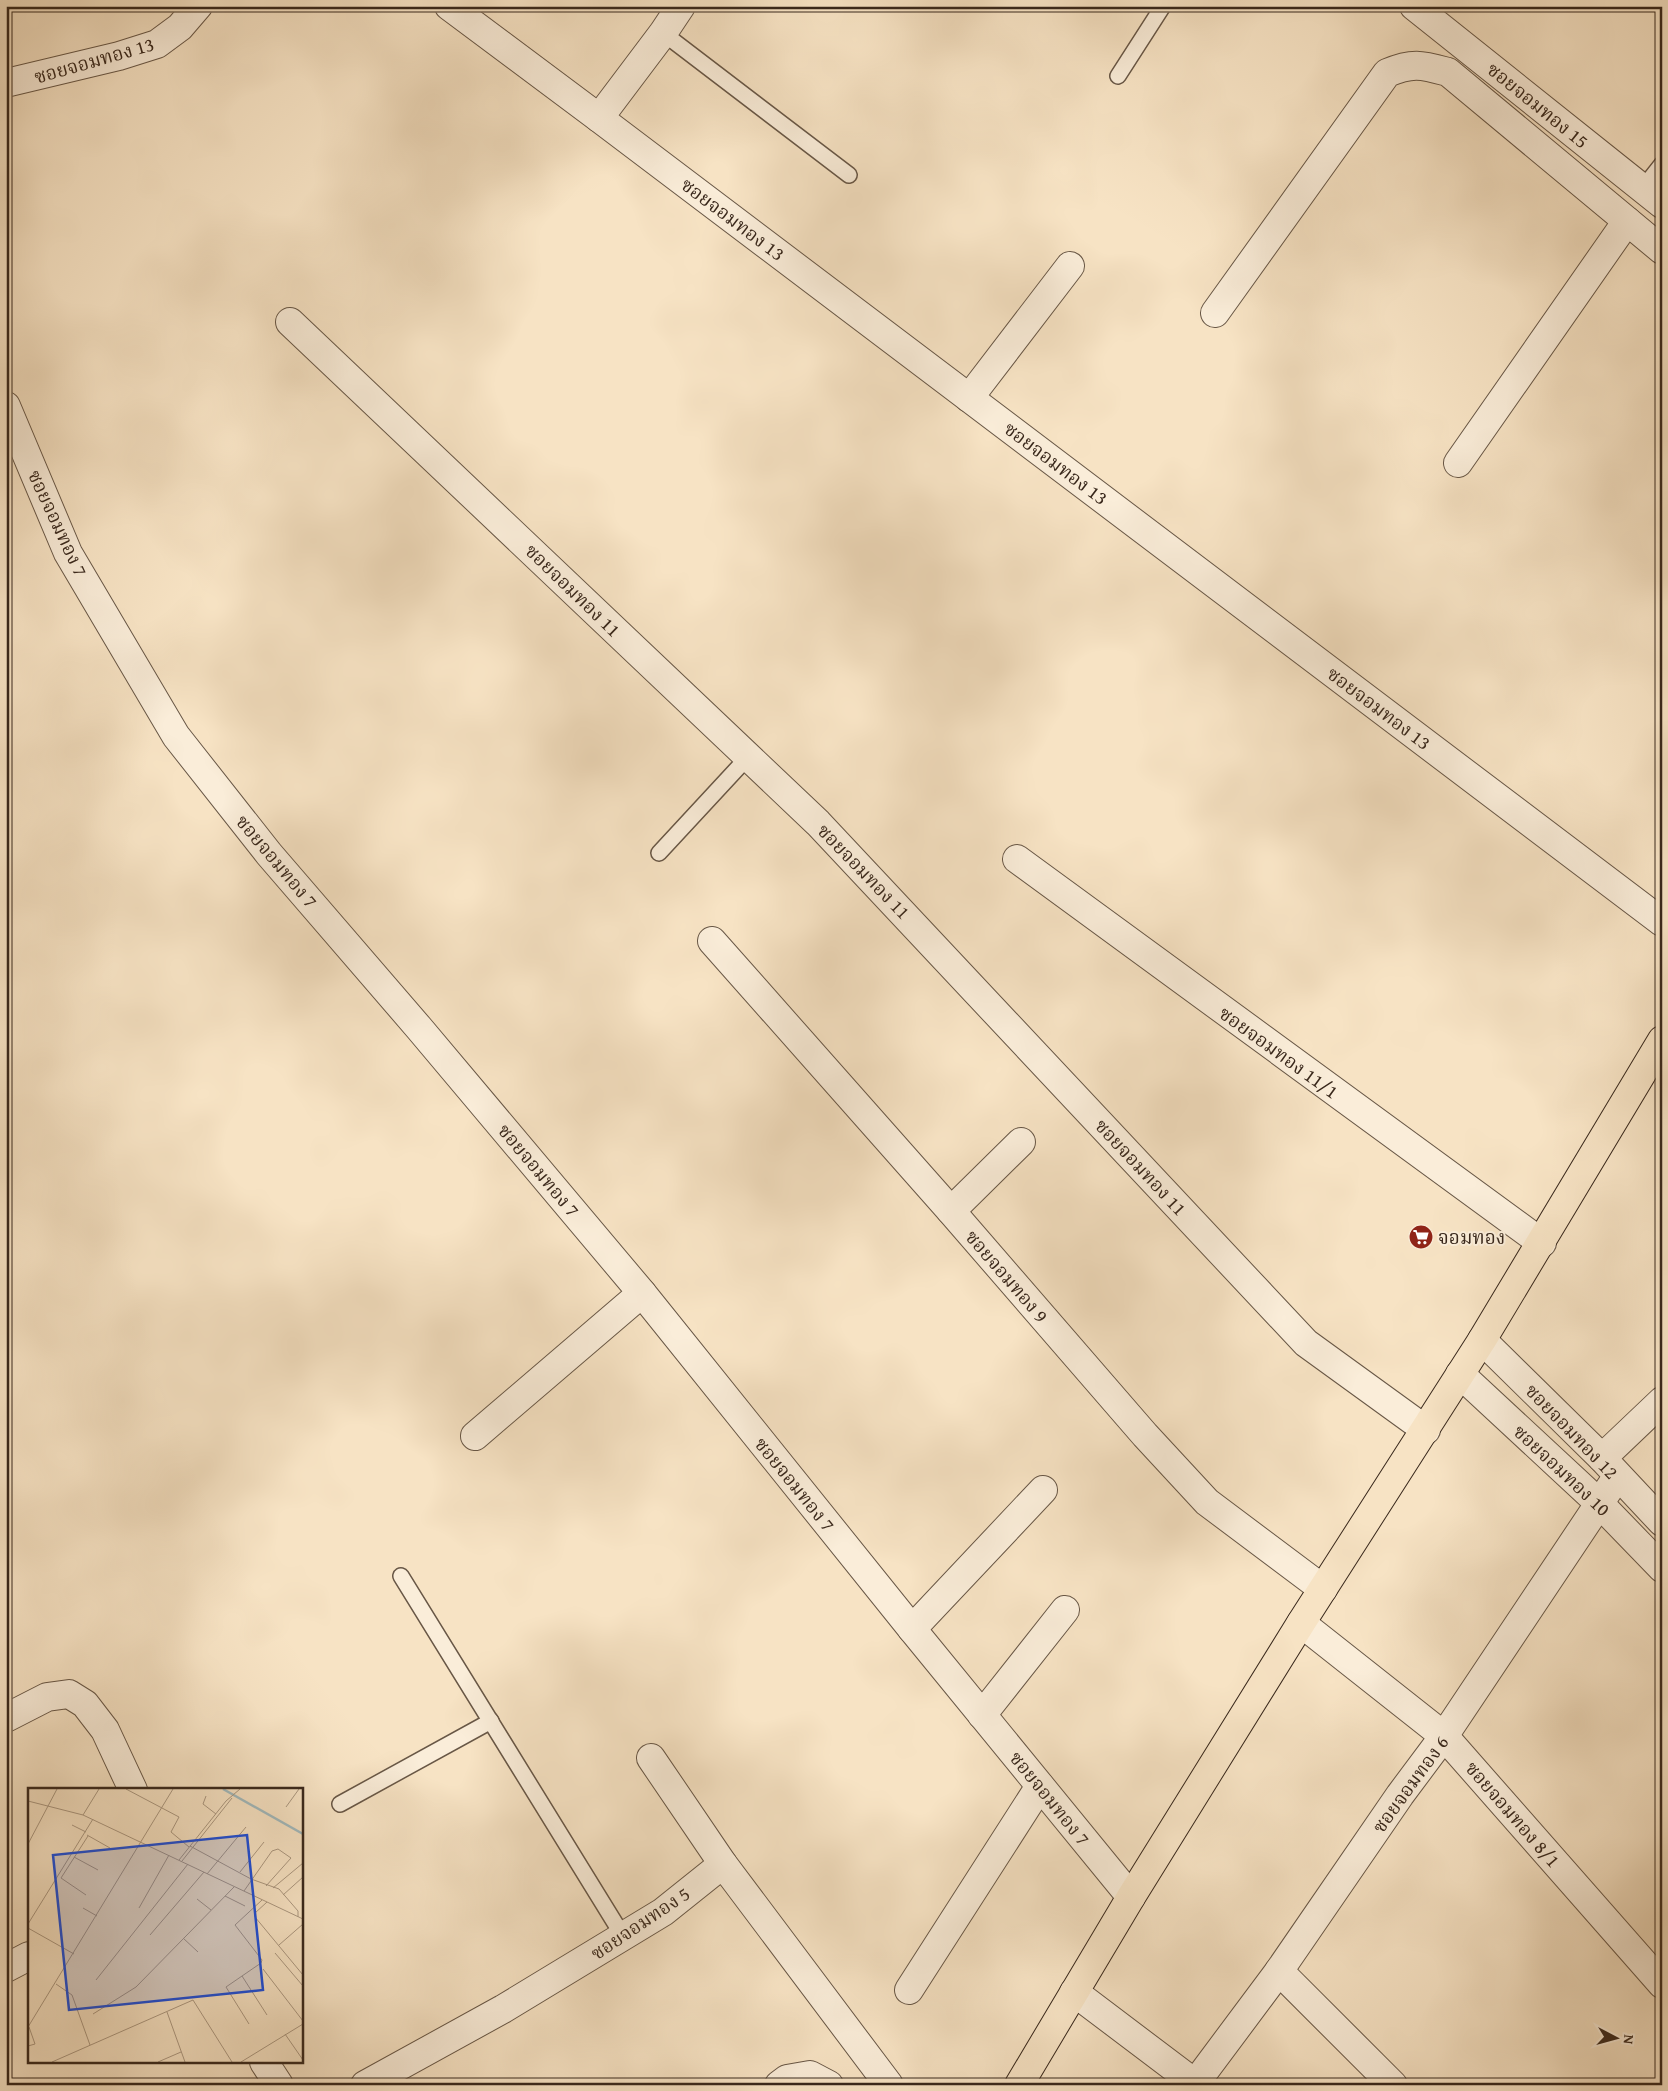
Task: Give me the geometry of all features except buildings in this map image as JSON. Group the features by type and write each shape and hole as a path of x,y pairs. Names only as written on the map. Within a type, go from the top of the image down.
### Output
{"main road":[{"path":"1019,2085 1131,1897 1301,1623 1426,1430 1542,1243 1662,1040"}],"street":[{"name":"ซอยจอมทอง 13","path":"6,83 118,56 157,44 180,27 198,6"},
{"name":"ซอยจอมทอง 13","path":"449,6 1662,922"},
{"path":"599,118 681,6"},
{"name":"ซอยจอมทอง 15","path":"1417,7 1652,196"},
{"path":"1215,313 1387,73 1404,66 1424,65 1448,72 1662,250"},
{"path":"1458,463 1627,221"},
{"path":"969,398 1070,266"},
{"name":"ซอยจอมทอง 11","path":"290,322 818,823 1306,1343 1426,1430"},
{"name":"ซอยจอมทอง 7","path":"6,406 68,553 176,736 269,854 419,1028 642,1293 912,1629 1131,1897"},
{"name":"ซอยจอมทอง 11/1","path":"1017,859 1542,1243"},
{"name":"ซอยจอมทอง 9","path":"712,941 951,1211 1145,1435 1207,1502 1323,1589"},
{"path":"951,1211 1021,1142"},
{"path":"475,1436 642,1293"},
{"name":"ซอยจอมทอง 12","path":"1482,1340 1662,1522"},
{"name":"ซอยจอมทอง 10","path":"1460,1374 1599,1504 1662,1568"},
{"name":"ซอยจอมทอง 6","path":"1195,2084 1279,1971 1400,1795 1444,1736 1599,1504 1610,1468 1662,1401"},
{"path":"912,1629 1042,1490"},
{"path":"982,1715 1065,1610"},
{"name":"ซอยจอมทอง 8/1","path":"1301,1623 1444,1736 1662,1984"},
{"path":"6,1718 47,1697 69,1694 85,1704 105,1730 132,1788"},
{"path":"651,1758 723,1864 889,2085"},
{"path":"909,1990 1040,1786"},
{"name":"ซอยจอมทอง 5","path":"365,2085 503,2009 663,1912 723,1864"},
{"path":"6,1968 28,1957"},
{"path":"1279,1971 1393,2085"},
{"path":"1074,1992 1195,2084"},
{"path":"265,2064 279,2085"},
{"path":"780,2085 787,2079 810,2075 829,2085"}],"lane":[{"path":"1118,76 1163,6"},
{"path":"663,33 848,175"},
{"path":"1652,196 1662,164"},
{"path":"659,853 748,757"},
{"path":"401,1576 623,1936"},
{"path":"340,1804 491,1722"}],"place":[{"name":"จอมทอง","path":"1421,1237"}]}
